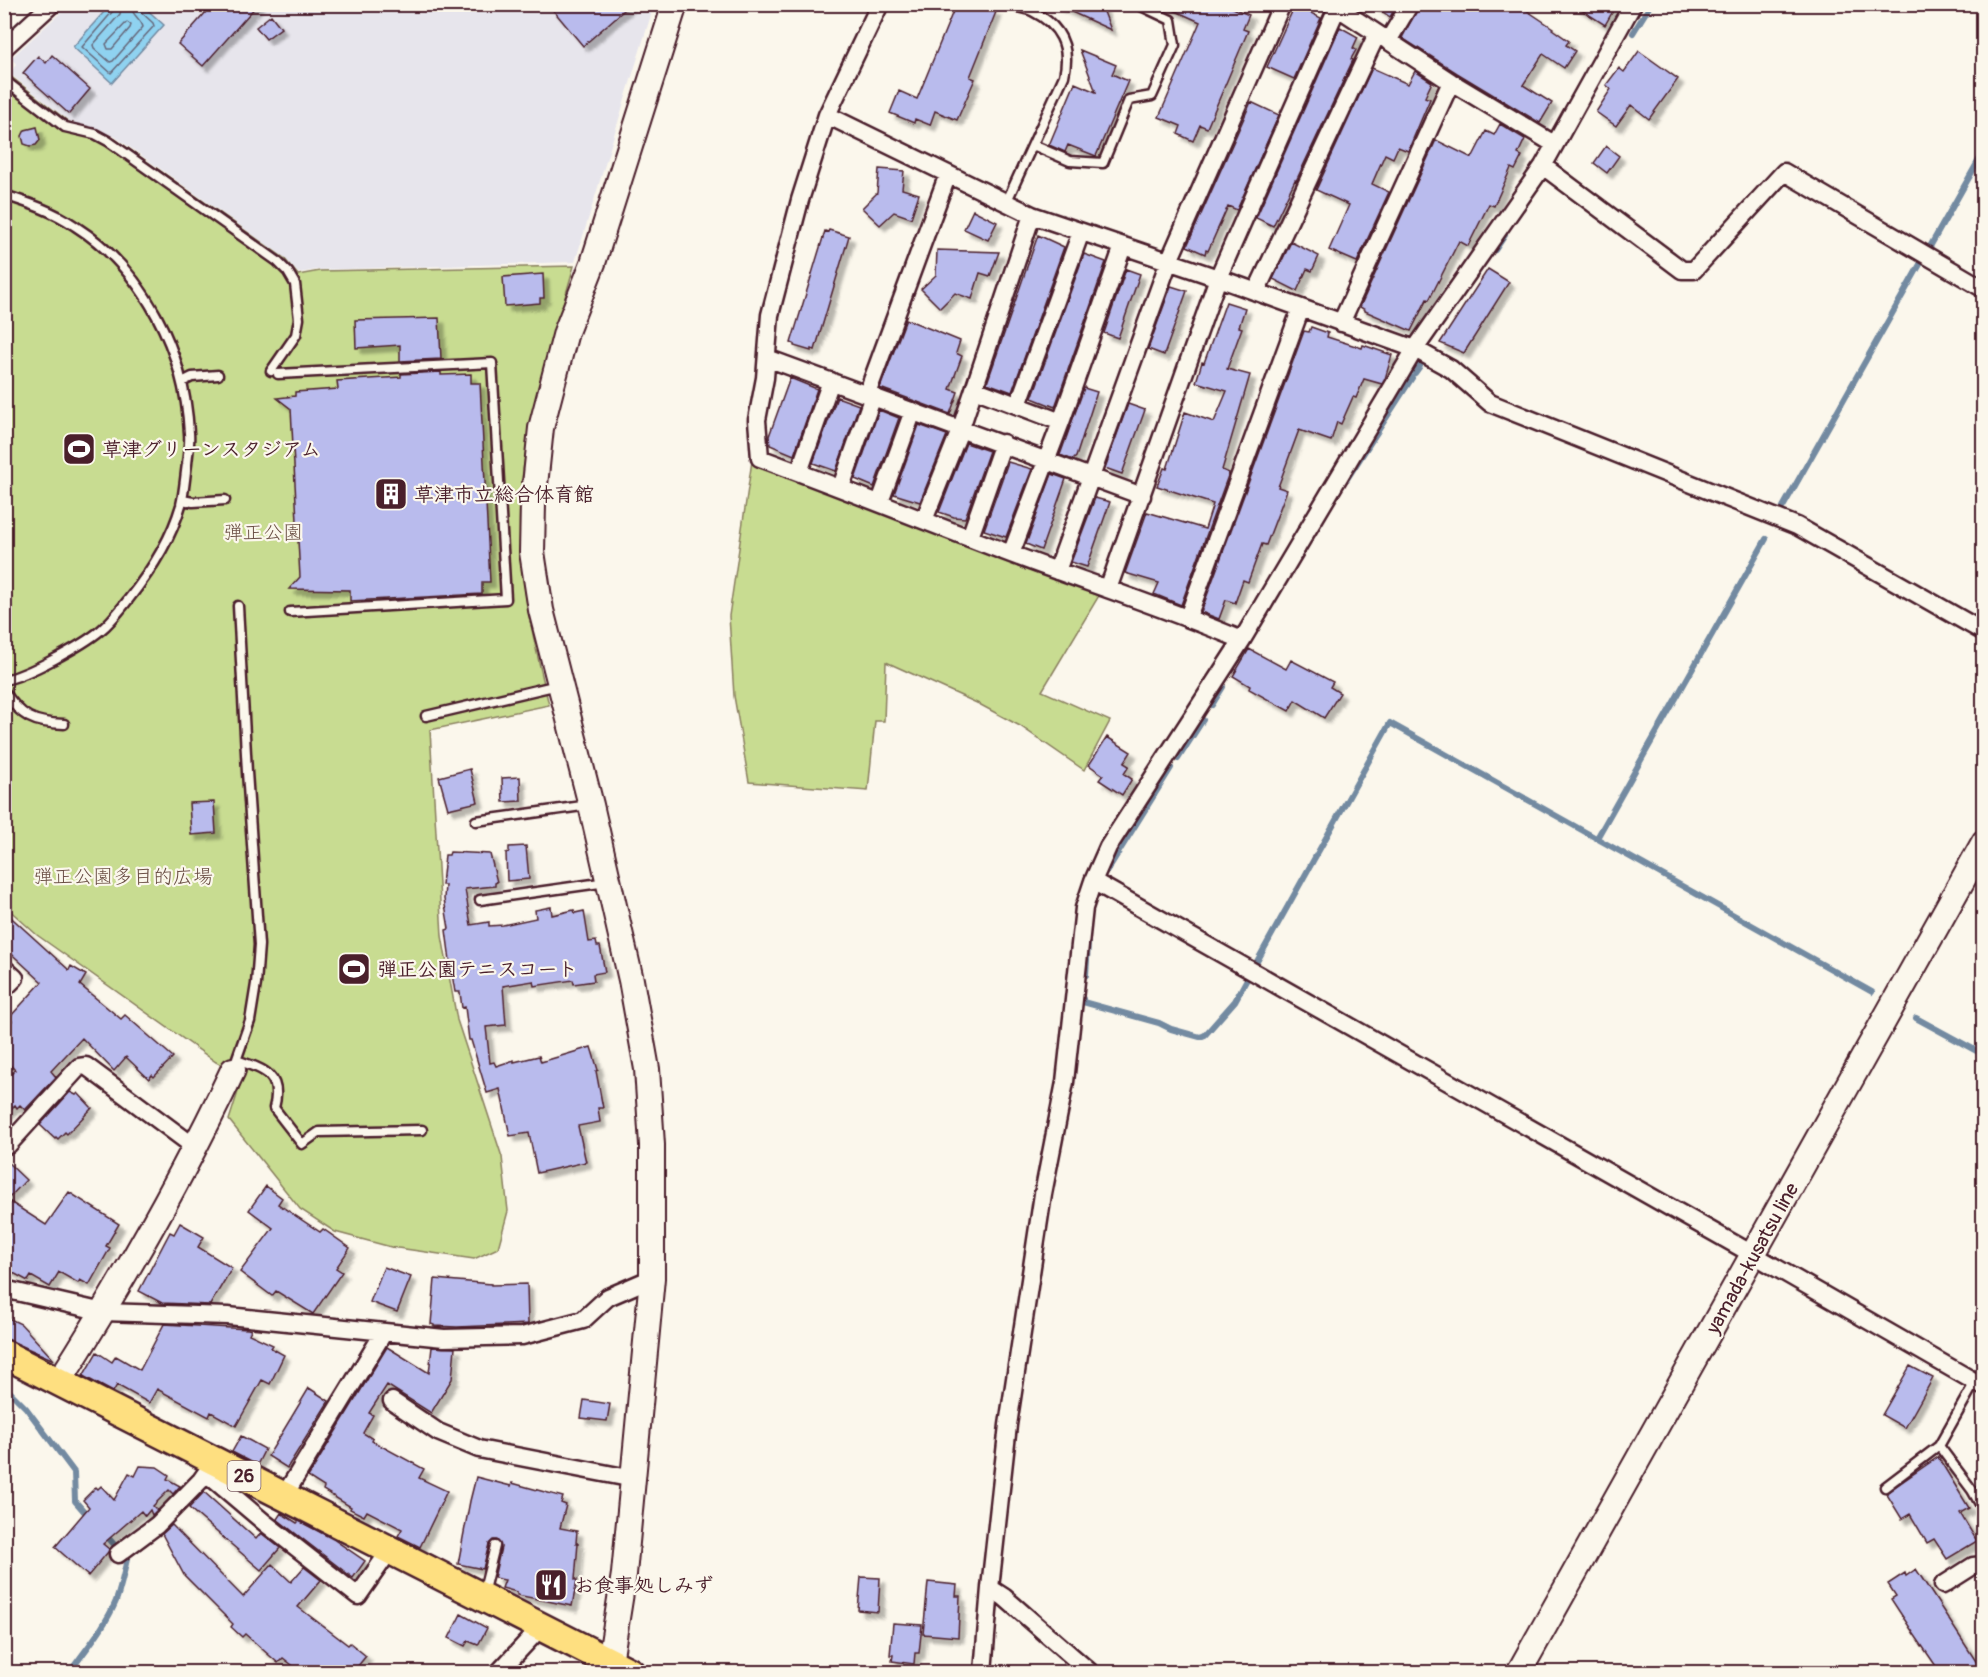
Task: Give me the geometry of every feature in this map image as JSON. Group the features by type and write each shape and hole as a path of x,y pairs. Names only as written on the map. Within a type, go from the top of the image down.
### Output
{"main road":[{"name":"26","path":"4,1354 59,1382 208,1466 284,1496 483,1597 615,1669"}],"street":[{"path":"4,48 52,4"},
{"path":"615,1669 652,1278 652,1145 647,1069 631,980 591,805 541,610 532,552 532,504 541,428 566,332 593,263 675,4"},
{"path":"880,4 827,115 800,200 770,315 767,358 758,420 760,458 1011,554 1188,617 1242,640"},
{"path":"1057,571 1169,261 1282,4"},
{"path":"1256,292 1382,37 1410,4"},
{"path":"983,1672 1008,1425 1043,1194 1065,1082 1084,908 1093,881 1108,847 1242,640 1415,349 1543,166 1633,4"},
{"path":"1108,589 1218,278 1335,6 1451,82 1554,144"},
{"path":"1341,323 1451,82"},
{"path":"827,115 1032,215 1218,278 1415,349 1451,369 1490,403 1797,526 1983,632"},
{"path":"1543,166 1682,270 1694,270 1784,172 1983,289"},
{"path":"841,488 870,395 948,174"},
{"path":"924,520 961,428 1032,215"},
{"path":"1018,405 1080,232"},
{"path":"1011,554 1061,422 1123,246"},
{"path":"1188,617 1301,308"},
{"path":"767,358 1142,496"},
{"path":"799,472 831,381"},
{"path":"974,389 1061,422"},
{"path":"880,502 913,411"},
{"path":"970,537 1003,443"},
{"name":"yamada-kusatsu line","path":"1519,1672 1983,842"},
{"path":"1093,881 1979,1385"},
{"path":"4,968 15,978 4,989"},
{"path":"59,1382 104,1312 195,1149 235,1065"},
{"path":"8,1145 79,1066 86,1066 195,1149"},
{"path":"4,1289 104,1312 228,1316 444,1338 522,1336 583,1320 608,1296 652,1278"},
{"path":"284,1496 384,1332"},
{"path":"392,1401 438,1432 479,1449 634,1479"},
{"path":"118,1554 158,1525 201,1480 208,1466 265,1523 358,1596 390,1550"},
{"path":"1942,1585 1973,1566 1983,1565"},
{"path":"990,1588 1004,1597 1090,1672"},
{"path":"499,1672 541,1628"}],"lane":[{"path":"1006,203 1064,76 1067,63 1066,46 1054,25 1030,10 1009,4"},
{"path":"1033,146 1070,161 1102,163 1129,100 1152,96 1175,45 1171,20 1137,4"},
{"path":"4,80 65,127 95,134 108,141 277,261 288,272 295,284 299,319 296,335 274,373 492,363 506,599 290,612"},
{"path":"4,195 36,205 75,225 105,249 130,275 157,315 174,352 185,395 189,435 182,500 167,542 146,578 101,631 33,669 4,680"},
{"path":"182,382 192,376 218,375"},
{"path":"182,500 194,502 225,500"},
{"path":"238,606 259,945 250,1021 235,1065 264,1070 270,1075 277,1091 274,1108 302,1144 319,1132 422,1130"},
{"path":"426,716 561,685"},
{"path":"4,691 20,712 29,718 47,724 63,724"},
{"path":"476,821 591,805"},
{"path":"480,900 608,882"},
{"path":"1885,1487 1939,1446 1979,1385"},
{"path":"1939,1446 1972,1490 1983,1510"},
{"path":"483,1597 495,1546"}],"shaded area":[{"path":"69,5 654,5 575,262 317,270 298,273 284,257 114,136 69,121 10,74 16,64 11,58"}],"green space":[{"name":"弾正公園","path":"5,72 69,122 115,139 284,258 298,275 320,271 574,266 529,432 519,516 526,598 549,705 430,730 442,936 457,1020 502,1157 508,1211 498,1248 474,1259 391,1247 335,1232 300,1209 229,1120 243,1076 216,1062 37,935 5,906"},
{"path":"752,461 1100,594 1042,691 1110,721 1084,770 1020,726 979,704 886,662 884,721 875,721 868,791 749,782 734,696 729,616"}],"water":[{"path":"111,4 142,5 164,25 112,83 73,47"}],"building":[{"path":"213,4 258,4 203,66 178,44"},
{"path":"548,4 631,4 583,46"},
{"path":"956,4 977,4 996,12 970,77 975,79 957,120 935,111 930,125 915,119 914,123 890,113 899,91 917,99"},
{"path":"1054,4 1101,4 1111,30"},
{"path":"1160,4 1224,4 1249,15 1243,29 1248,31 1207,128 1200,125 1193,141 1178,134 1181,126 1159,117 1200,22"},
{"path":"1372,4 1397,4 1390,17"},
{"path":"1420,4 1517,4 1569,41 1566,45 1575,51 1564,68 1543,54 1523,85 1552,103 1540,123 1402,38"},
{"path":"1572,4 1617,4 1605,25"},
{"path":"1295,5 1321,18 1294,79 1267,67"},
{"path":"271,15 281,28 266,39 256,27"},
{"path":"1340,27 1358,37 1353,48 1356,50 1351,59 1353,60 1273,226 1256,218"},
{"path":"1080,50 1116,65 1112,74 1128,81 1096,156 1068,145 1065,152 1049,145 1075,83 1096,92"},
{"path":"1639,51 1678,79 1649,119 1631,105 1616,126 1596,112 1611,89 1606,85 1619,68 1624,72"},
{"path":"52,55 90,89 69,114 23,73 38,56 46,63"},
{"path":"1372,68 1408,84 1415,71 1432,82 1425,97 1430,99 1408,151 1398,147 1393,158 1385,154 1372,184 1389,192 1357,262 1329,250 1349,205 1316,190"},
{"path":"1251,102 1279,115 1237,210 1228,206 1205,254 1187,246"},
{"path":"1500,124 1525,139 1518,154 1522,156 1515,170 1511,168 1494,206 1489,204 1468,246 1459,241 1411,331 1365,311 1360,307 1436,140 1472,158 1486,131 1494,135"},
{"path":"37,127 40,140 36,145 24,144 22,136 25,130"},
{"path":"1606,146 1619,156 1607,173 1594,163"},
{"path":"879,169 904,171 902,189 919,194 911,218 894,212 880,225 862,208 877,193"},
{"path":"973,210 997,222 988,240 964,229"},
{"path":"825,231 849,236 815,350 811,349 811,351 791,343"},
{"path":"1038,235 1064,247 1012,392 987,383"},
{"path":"1291,242 1319,256 1312,271 1307,269 1297,291 1273,279"},
{"path":"937,250 999,252 990,276 980,273 972,299 955,293 940,308 921,289 936,275"},
{"path":"1084,254 1106,262 1055,407 1032,398"},
{"path":"1126,269 1140,274 1118,338 1104,333"},
{"path":"1488,269 1509,282 1464,353 1440,343"},
{"path":"543,274 544,298 540,298 540,303 505,306 503,277"},
{"path":"1171,286 1187,291 1164,355 1148,349"},
{"path":"1226,302 1245,308 1239,327 1242,328 1227,369 1250,375 1222,470 1229,473 1181,605 1154,594 1159,583 1125,573 1147,512 1205,529 1213,504 1157,486 1164,468 1167,469 1185,412 1214,422 1227,391 1196,382"},
{"path":"439,318 441,359 400,361 400,345 356,348 355,320"},
{"path":"906,319 960,341 956,353 962,356 950,389 958,392 950,414 880,388"},
{"path":"1311,327 1328,333 1327,337 1362,348 1363,345 1392,355 1385,379 1382,384 1364,379 1341,424 1337,422 1331,441 1299,430 1278,487 1287,490 1266,545 1262,544 1248,582 1243,580 1235,603 1226,600 1219,619 1201,612 1304,331 1309,332"},
{"name":"草津市立総合体育館","path":"441,372 441,375 471,374 471,383 480,383 490,582 482,582 482,594 350,601 350,590 289,589 300,577 291,409 277,398 295,396 295,392 338,389 337,381"},
{"path":"790,378 817,389 794,455 770,445 769,436"},
{"path":"1084,388 1097,392 1076,457 1073,460 1060,455"},
{"path":"837,397 859,405 836,471 813,463"},
{"path":"1128,404 1145,410 1122,474 1105,468"},
{"path":"879,410 899,418 874,487 855,479"},
{"path":"919,425 947,435 920,502 894,494"},
{"path":"966,443 989,451 965,518 939,512"},
{"path":"1008,462 1032,469 1006,537 984,530"},
{"path":"1052,474 1066,479 1041,550 1026,544"},
{"path":"1095,498 1110,502 1087,567 1071,562"},
{"path":"1249,649 1286,669 1291,660 1333,682 1330,687 1340,693 1324,718 1295,700 1289,711 1249,689 1250,686 1233,676"},
{"path":"1107,737 1131,752 1124,763 1129,766 1124,774 1132,779 1122,795 1099,780 1103,775 1089,765"},
{"path":"470,769 478,802 448,809 439,777"},
{"path":"520,777 521,801 503,802 502,778"},
{"path":"214,802 216,833 191,835 189,803"},
{"path":"526,846 529,879 507,881 506,853 509,852 509,847"},
{"path":"450,852 490,854 497,882 495,886 465,889 471,925 489,922 489,926 503,925 536,918 535,910 551,907 552,915 574,910 575,913 584,911 589,942 596,941 597,946 600,946 605,972 593,974 594,981 574,984 573,980 534,986 533,981 503,986 506,1025 486,1027 490,1063 494,1062 496,1066 539,1056 541,1062 591,1047 598,1070 596,1071 603,1108 598,1108 600,1122 578,1126 586,1162 537,1173 529,1133 510,1136 500,1089 487,1093 471,1040 469,1040 465,1007 462,1008 460,992 455,992 451,968 446,930 449,929 444,899 445,885 442,885 445,855 449,855"},
{"path":"4,911 69,970 71,966 86,975 80,985 121,1019 125,1015 173,1057 154,1077 152,1075 149,1079 126,1057 114,1071 82,1038 51,1071 56,1077 25,1110 20,1105 17,1108 15,1105 4,1116 4,1081 15,1070 4,1059 4,1028 12,1021 9,1018 42,982 4,947"},
{"path":"70,1092 76,1095 78,1093 92,1108 67,1134 65,1132 55,1139 40,1125"},
{"path":"4,1159 26,1180 7,1200 46,1225 69,1192 119,1224 106,1246 110,1248 89,1285 80,1280 78,1283 59,1272 50,1287 31,1276 28,1281 4,1268"},
{"path":"266,1186 282,1198 278,1204 320,1232 323,1229 350,1248 336,1268 342,1272 313,1314 276,1291 272,1296 240,1272 273,1228 249,1210"},
{"path":"180,1223 204,1237 198,1247 232,1268 210,1305 162,1303 139,1291 170,1232 174,1234"},
{"path":"384,1267 411,1277 397,1312 370,1302"},
{"path":"435,1279 491,1285 527,1284 528,1324 434,1326 431,1324"},
{"path":"4,1316 21,1324 54,1360 4,1338"},
{"path":"164,1324 248,1329 251,1330 249,1334 273,1345 271,1348 284,1355 270,1384 262,1380 236,1426 211,1412 209,1417 157,1389 149,1403 117,1385 113,1392 83,1376 97,1352 112,1362 116,1356 140,1370"},
{"path":"387,1347 429,1373 432,1347 455,1348 452,1379 431,1413 387,1385 369,1413 373,1415 363,1433 373,1439 372,1441 424,1469 419,1478 447,1491 420,1547 398,1536 402,1529 367,1511 364,1516 350,1509 351,1507 323,1490 324,1487 308,1477"},
{"path":"1910,1366 1933,1378 1905,1428 1882,1415"},
{"path":"309,1388 329,1401 287,1468 268,1456"},
{"path":"584,1400 610,1404 607,1421 581,1418"},
{"path":"241,1436 265,1449 257,1465 232,1452"},
{"path":"1938,1457 1969,1508 1960,1513 1977,1541 1947,1559 1934,1539 1927,1543 1910,1514 1902,1519 1886,1493"},
{"path":"140,1466 157,1467 169,1475 167,1479 180,1486 173,1494 169,1490 153,1506 157,1510 152,1515 150,1510 145,1516 141,1511 103,1544 109,1549 108,1552 88,1576 55,1547 89,1507 83,1500 96,1487 98,1489 101,1486 114,1500 129,1473 135,1476"},
{"path":"476,1477 511,1486 512,1483 563,1497 561,1503 566,1505 560,1528 577,1531 576,1543 578,1543 575,1580 577,1580 572,1606 517,1595 517,1592 502,1588 505,1580 494,1578 501,1547 497,1540 489,1544 483,1569 458,1564"},
{"path":"204,1492 256,1539 261,1533 280,1548 261,1570 189,1508"},
{"path":"281,1513 333,1539 365,1561 353,1578 277,1519"},
{"path":"172,1525 243,1597 272,1564 291,1582 304,1567 321,1580 298,1607 366,1656 353,1672 301,1672 283,1658 278,1663 245,1634 242,1637 231,1627 233,1624 184,1575 162,1534"},
{"path":"1916,1569 1983,1672 1940,1672 1891,1599 1896,1596 1888,1584"},
{"path":"861,1577 880,1578 878,1612 858,1610"},
{"path":"928,1582 957,1585 956,1596 960,1596 958,1637 923,1634"},
{"path":"461,1614 487,1628 478,1645 468,1641 465,1646 449,1638"},
{"path":"893,1623 922,1625 919,1653 915,1653 914,1664 892,1661 893,1655 890,1655"}],"waterway":[{"path":"1633,33 1651,4"},
{"path":"1783,507 1984,151"},
{"path":"1495,250 1505,235"},
{"path":"1415,373 1420,366"},
{"path":"1347,479 1412,378"},
{"path":"1597,838 1766,539"},
{"path":"1212,705 1223,687"},
{"path":"1178,759 1203,720"},
{"path":"1255,965 1390,723 1872,992"},
{"path":"1107,871 1171,768"},
{"path":"1086,975 1088,944"},
{"path":"1083,999 1083,1002 1200,1037 1205,1035 1235,1001 1247,979"},
{"path":"1916,1018 1984,1055"},
{"path":"4,1386 26,1408 74,1472 75,1501 89,1517"},
{"path":"72,1669 112,1610 124,1575 127,1559 104,1533"}],"place":[{"name":"草津グリーンスタジアム","path":"79,449"},
{"name":"草津市立総合体育館","path":"391,494"},
{"name":"弾正公園テニスコート","path":"354,969"},
{"name":"お食事処しみず","path":"551,1585"}],"park label":[{"name":"弾正公園多目的広場","path":"123,876"}]}
